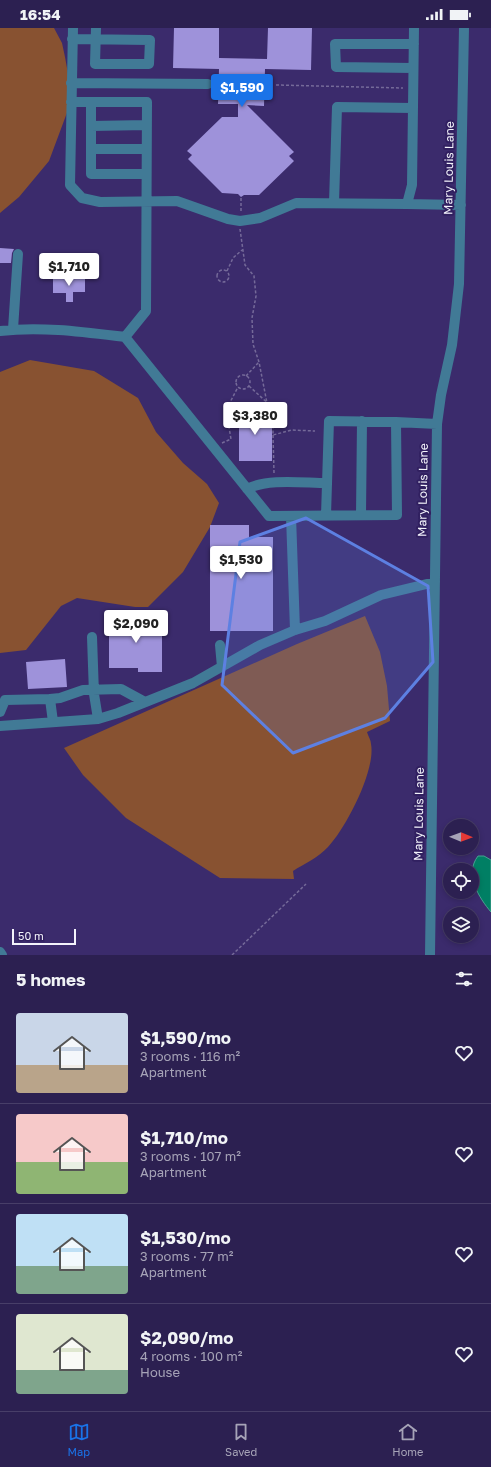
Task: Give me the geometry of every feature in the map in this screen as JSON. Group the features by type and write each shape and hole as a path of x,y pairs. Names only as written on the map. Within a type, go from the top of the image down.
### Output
{"street":[{"path":"73,28 70,185 82,198 100,202 177,200 228,219 240,221 260,218 296,203 460,205"},
{"path":"72,39 96,40 150,40 149,64 95,64 96,40 96,28"},
{"path":"407,204 412,185 414,28"},
{"name":"Mary Louis Lane","path":"430,955 437,424 456,315 459,284 464,28"},
{"path":"413,68 336,67 335,44 414,44"},
{"path":"71,83 208,84"},
{"path":"71,102 147,102 146,311 125,337"},
{"path":"91,102 91,174 146,174"},
{"path":"334,203 337,107 413,108"},
{"path":"91,126 147,125"},
{"path":"91,149 146,149"},
{"path":"13,329 18,254"},
{"path":"0,331 13,329 73,331 125,337 269,516 397,515 396,422"},
{"path":"326,516 329,421 437,424"},
{"path":"361,515 362,422"},
{"path":"247,489 256,484 268,483 327,483"},
{"path":"291,516 295,630"},
{"path":"0,726 98,719 118,713 193,683 222,668 260,645 295,630 325,621 381,595 435,582"},
{"path":"92,637 94,689 98,719"},
{"path":"220,645 222,668"},
{"path":"0,712 5,700 50,699 94,689 122,689 143,702"},
{"path":"50,699 53,722"}],"path":[{"path":"276,85 413,88"},
{"path":"241,197 240,221 242,250 245,265 254,276 256,296 252,318 253,344 259,362 267,403"},
{"path":"227,271 221,270 218,272 217,277 220,281 224,282 229,278 227,271 233,258 242,250"},
{"path":"238,387 236,381 238,378 246,376 259,362"},
{"path":"246,376 249,380 249,386 273,408 274,478"},
{"path":"238,387 243,389 249,386"},
{"path":"214,447 231,439 226,410 238,387"},
{"path":"231,403 267,403"},
{"path":"273,435 292,430 314,430"},
{"path":"232,955 306,884"}],"highlighted area":[{"path":"306,518 428,586 433,662 385,718 293,753 222,685 240,542"}],"shaded area":[{"path":"0,28 54,28 62,43 69,79 68,110 49,161 19,197 0,213"},
{"path":"30,360 94,371 138,398 156,432 183,463 207,484 219,503 210,527 183,572 148,607 135,607 77,598 61,606 26,650 0,653 0,372"},
{"path":"365,616 380,652 387,686 390,721 367,732 371,741 369,768 358,798 343,827 324,851 293,871 294,879 220,878 126,818 83,775 64,748 297,644"},
{"path":"478,856 484,856 491,860 491,912 479,895 479,863 474,863"}],"building":[{"path":"174,28 219,28 219,58 267,59 268,28 312,28 311,70 265,69 264,106 247,105 294,152 289,156 294,161 259,195 244,195 241,197 238,194 222,193 188,159 192,155 187,151 222,117 238,117 238,104 218,104 219,69 173,68"},
{"path":"0,248 14,249 11,263 0,263"},
{"path":"53,279 85,279 85,292 73,292 73,302 66,302 66,293 53,293"},
{"path":"239,410 272,411 272,461 239,461"},
{"path":"210,525 249,525 249,537 273,537 273,631 210,631"},
{"path":"109,619 162,619 162,672 138,672 138,668 109,668"},
{"path":"65,659 67,687 28,689 26,662"}]}
